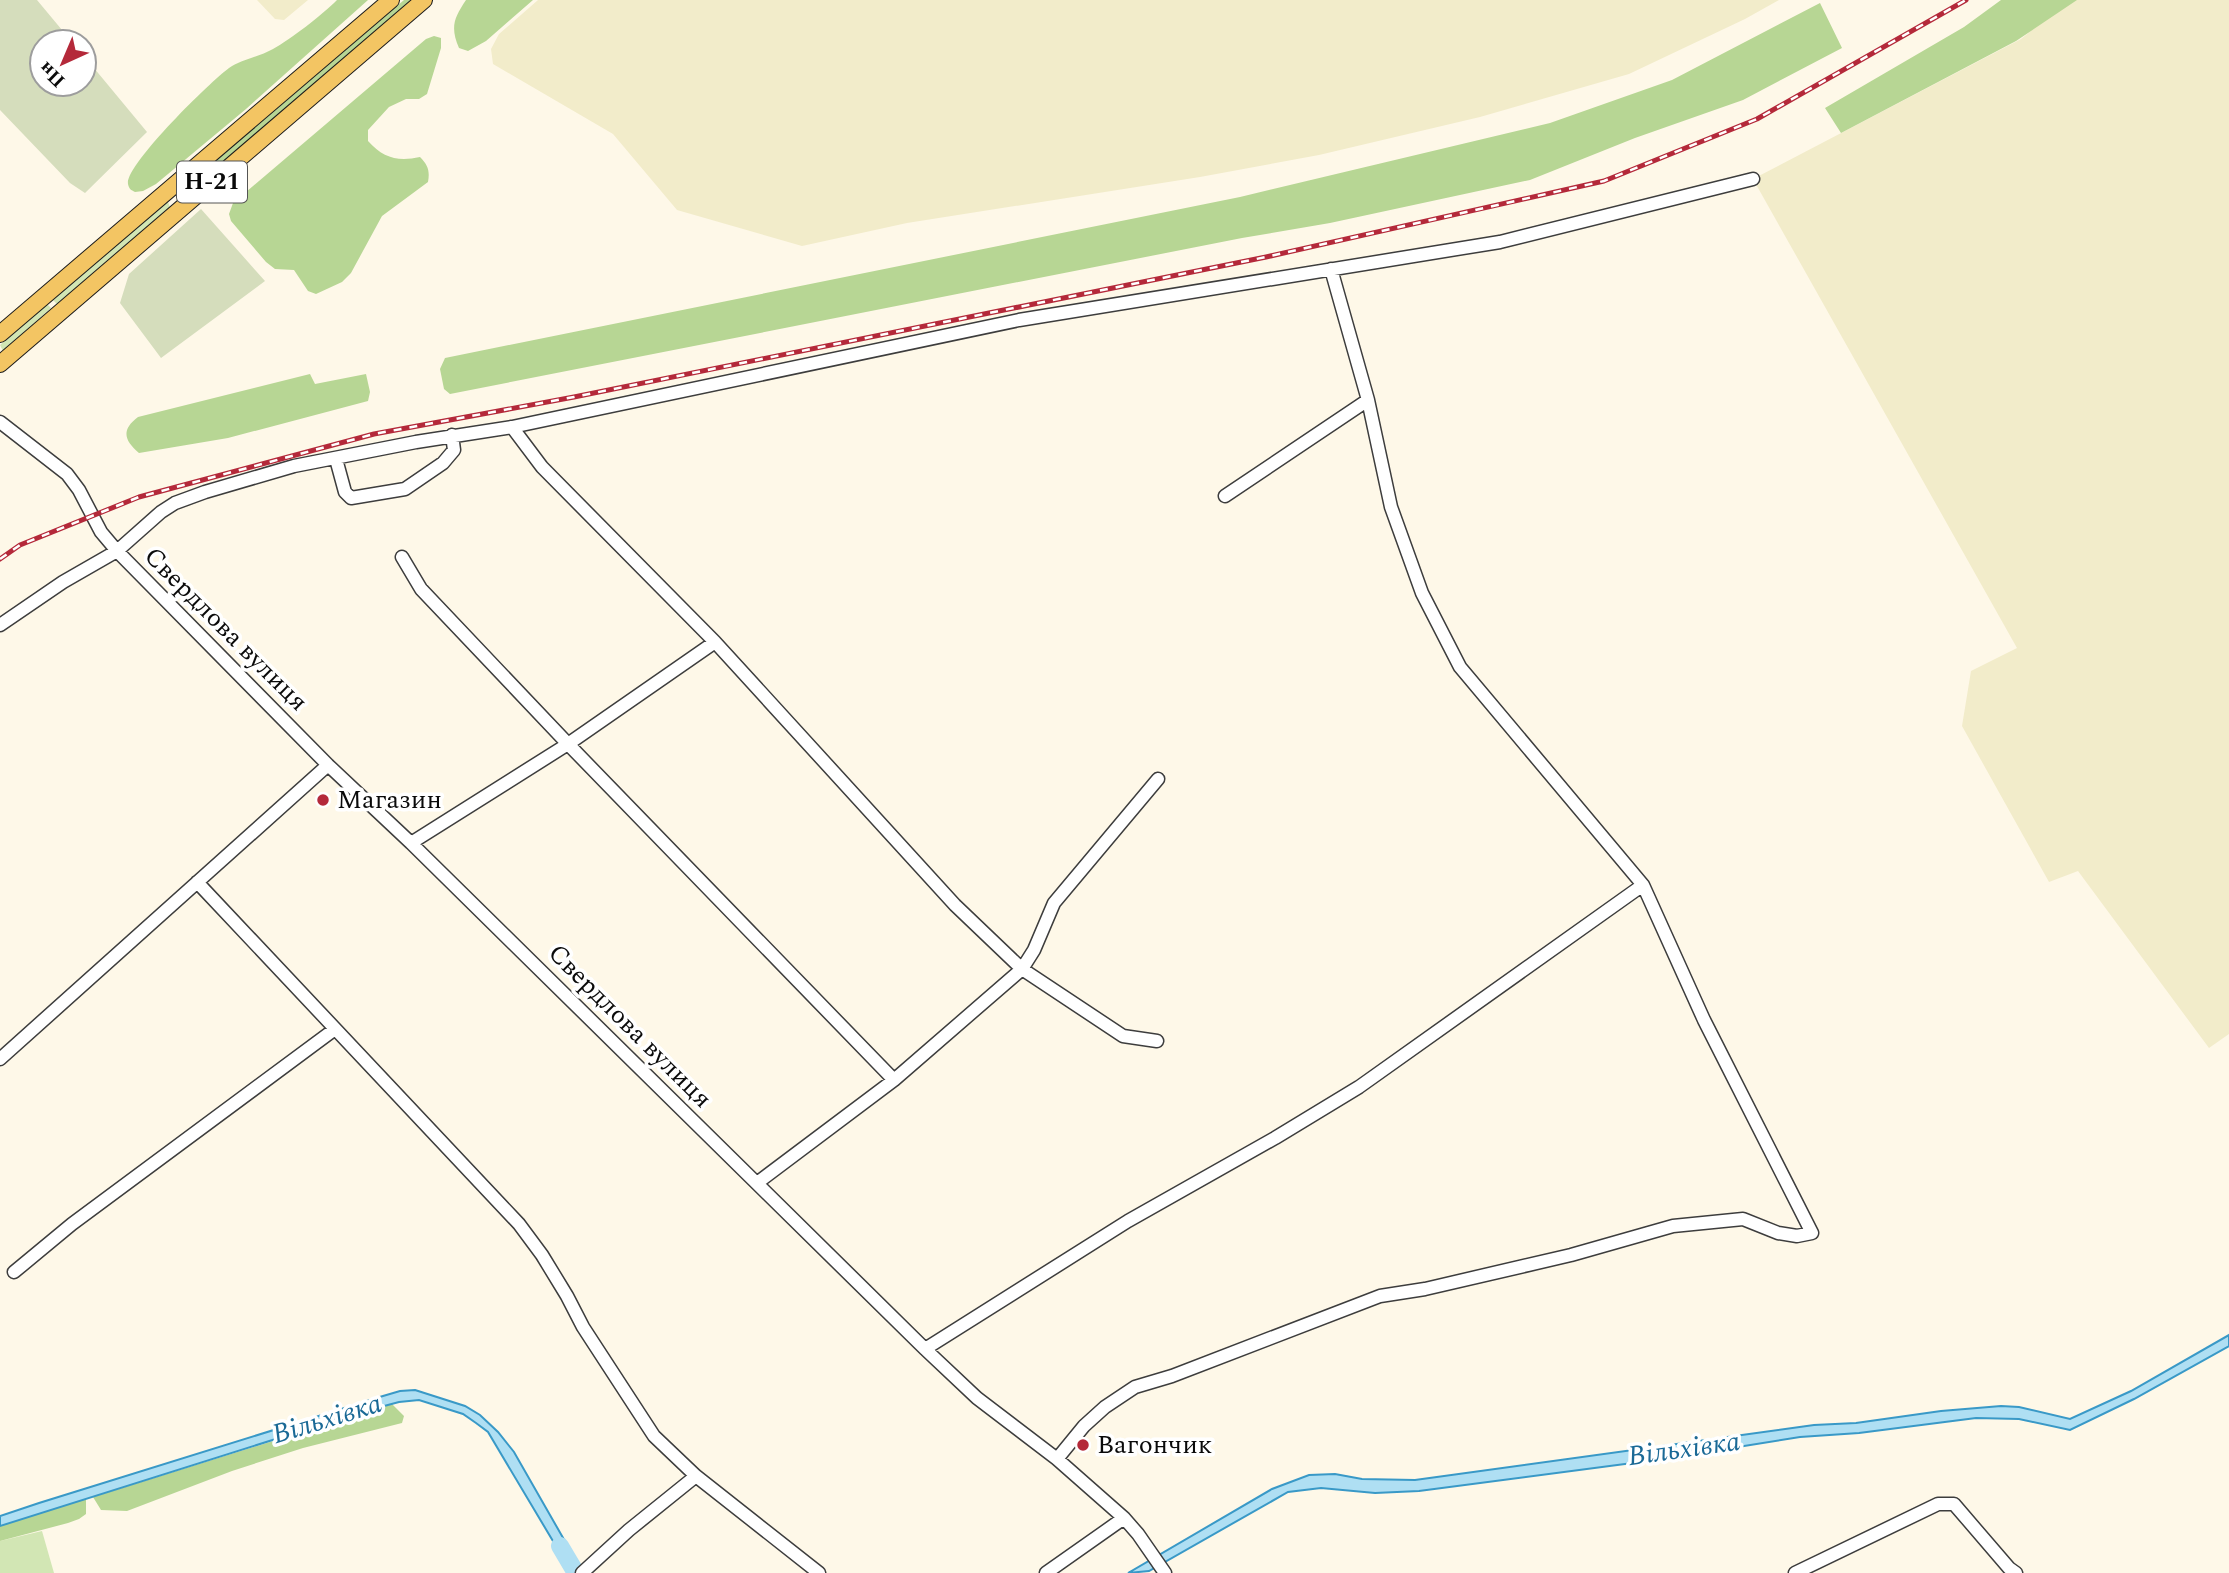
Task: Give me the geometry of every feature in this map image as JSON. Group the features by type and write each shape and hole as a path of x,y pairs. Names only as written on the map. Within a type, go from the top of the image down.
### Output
{"main road":[{"name":"Н-21","path":"0,334 391,0"},
{"name":"Н-21","path":"0,364 424,0"}],"street":[{"path":"0,625 63,582 117,551 175,503 294,466 452,435 512,427 1018,320 1500,242 1753,179"},
{"path":"1057,1460 1084,1426 1105,1407 1135,1387 1172,1376 1380,1296 1424,1289 1571,1255 1673,1226 1743,1219 1778,1233 1797,1236 1812,1233 1704,1020 1643,885 1460,667 1422,593 1391,507 1368,400 1331,269"},
{"path":"1225,496 1368,400"},
{"name":"Свердлова вулиця","path":"0,422 67,474 79,490 101,532 117,551 328,765 925,1349 978,1398 1057,1460 1124,1518 1164,1573"},
{"path":"512,427 542,467 715,642 955,905 1022,969 1123,1036 1157,1041"},
{"path":"336,459 345,492 351,498 405,489 443,464 454,450 452,435"},
{"path":"402,557 421,589 894,1080"},
{"path":"411,844 568,744 715,642"},
{"path":"0,1059 328,765"},
{"path":"757,1183 894,1080 1022,969 1034,950 1054,903 1158,779"},
{"path":"197,882 519,1224 568,1296 583,1328 653,1436 696,1476 819,1573"},
{"path":"925,1349 1128,1221 1359,1087 1643,885"},
{"path":"14,1272 72,1224 335,1029"},
{"path":"582,1573 696,1476"},
{"path":"1795,1573 1938,1504 1954,1504 2015,1573"},
{"path":"1046,1573 1124,1518"}],"shaded area":[{"path":"257,0 308,0 284,20 275,19"},
{"path":"538,0 1779,0 1629,74 1480,117 1319,155 1200,177 907,223 802,246 677,210 613,134 493,64 491,49 499,34"},
{"path":"2069,0 2229,0 2229,1034 2209,1048 2078,871 2049,882 1962,726 1971,671 2017,648 1753,179 2021,39"}],"green space":[{"path":"0,0 37,0 60,28 28,28 28,98 98,98 98,73 147,132 85,193 70,183 0,110"},
{"path":"337,0 368,0 246,109 156,184 143,191 135,192 130,189 128,184 131,174 154,142 219,76 234,65 280,45"},
{"path":"404,0 413,0 204,178 200,174"},
{"path":"466,0 533,0 486,41 468,51 459,48 454,28 456,18"},
{"path":"2001,0 2077,0 2016,41 1841,133 1825,108 1964,27"},
{"path":"1820,3 1842,48 1743,100 1635,138 1530,180 1330,223 450,394 444,389 440,369 445,358 1240,197 1550,123 1672,80"},
{"path":"434,36 441,38 441,48 427,94 419,99 406,99 389,107 368,130 368,141 385,155 398,159 420,157 428,168 428,182 382,216 351,273 342,282 316,294 308,291 294,270 275,269 266,262 231,221 229,214 233,203 426,39"},
{"path":"168,202 170,207 57,304 52,299 165,203"},
{"path":"201,209 265,281 161,358 120,303 129,274"},
{"path":"47,304 51,308 3,351 0,345"},
{"path":"310,374 315,384 366,374 370,392 368,401 228,438 139,453 128,439 129,426 138,417"},
{"path":"392,1404 404,1416 402,1423 303,1448 232,1471 127,1511 101,1510 93,1497"},
{"path":"86,1499 86,1514 79,1519 0,1541 0,1526"},
{"path":"42,1531 54,1573 0,1573 0,1541"}],"water":[{"path":"2229,1335 2229,1346 2134,1399 2070,1430 2019,1419 1976,1418 1859,1433 1800,1437 1663,1459 1419,1491 1375,1493 1321,1488 1288,1492 1149,1571 1128,1573 1272,1489 1309,1475 1335,1474 1362,1479 1415,1480 1814,1425 1856,1423 2001,1406 2019,1407 2070,1419 2131,1391"},
{"path":"415,1390 465,1406 480,1415 498,1432 514,1452 578,1564 569,1568 488,1432 463,1414 419,1400 399,1402 358,1413 0,1526 0,1516 39,1503 383,1396"}],"waterway":[{"name":"Вільхівка","path":"560,1546 576,1573"}],"railway":[{"path":"0,559 20,545 139,497 374,434 574,397 1266,257 1604,181 1757,119 1966,0"}],"place":[{"name":"Mагазин","path":"323,800"},
{"name":"Вагончик","path":"1083,1445"}]}
